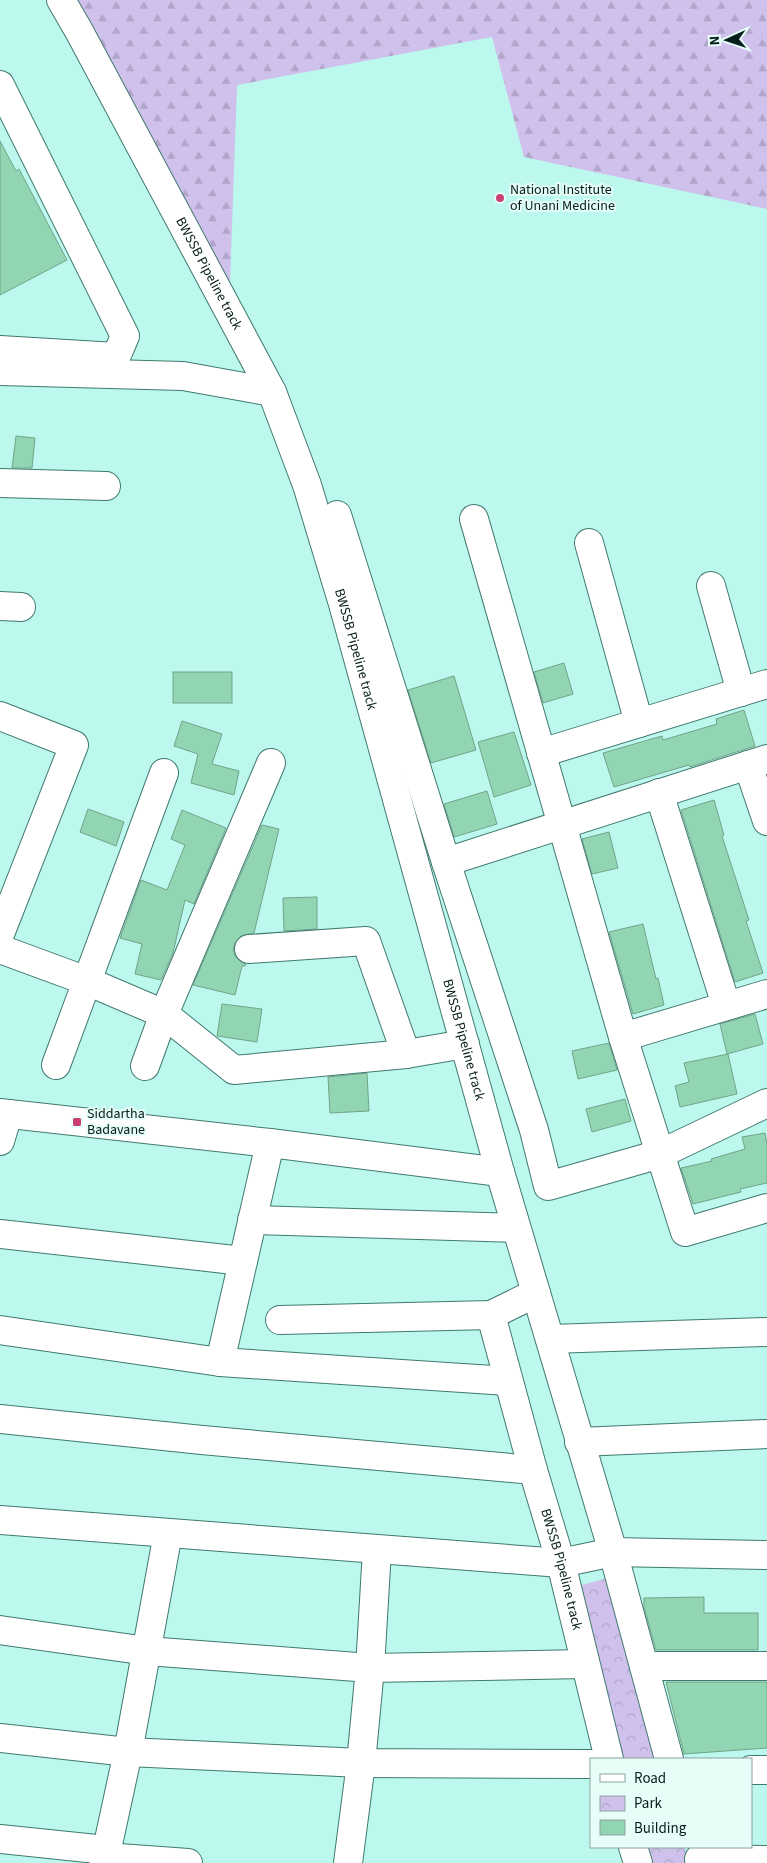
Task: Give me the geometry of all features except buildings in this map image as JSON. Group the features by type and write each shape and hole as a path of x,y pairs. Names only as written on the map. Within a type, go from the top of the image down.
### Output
{"street":[{"name":"BWSSB Pipeline track","path":"61,0 272,392 318,519 500,1172 613,1552 669,1758"},
{"path":"0,85 125,336 116,357 0,350"},
{"path":"0,371 183,376 272,392"},
{"path":"0,483 106,486"},
{"path":"337,515 446,862 534,1130 548,1186 660,1154 767,1102"},
{"path":"474,519 623,1037 685,1232 767,1208"},
{"path":"589,543 640,723"},
{"path":"711,586 742,692"},
{"path":"541,753 767,684"},
{"path":"0,716 74,744 0,934"},
{"path":"446,862 757,762 767,821"},
{"path":"145,1066 164,1014 271,763"},
{"path":"56,1065 164,773"},
{"path":"659,793 726,1005"},
{"path":"249,950 366,941 406,1054"},
{"path":"0,949 87,981 164,1014 234,1070 406,1054 465,1044"},
{"path":"623,1037 767,994"},
{"path":"0,1142 4,1114 270,1143 500,1172"},
{"path":"492,1143 534,1130"},
{"path":"220,1362 270,1143"},
{"path":"252,1220 516,1228"},
{"path":"0,1234 243,1261"},
{"path":"280,1320 491,1315 536,1294"},
{"name":"BWSSB Pipeline track","path":"491,1315 533,1470 561,1563 608,1758"},
{"path":"0,1330 220,1362 508,1381"},
{"path":"550,1339 767,1332"},
{"path":"0,1419 202,1440 533,1470"},
{"path":"579,1442 767,1434"},
{"path":"0,1520 561,1563 613,1552 767,1555"},
{"path":"105,1857 128,1752 168,1533"},
{"path":"348,1863 361,1763 370,1668 377,1550"},
{"path":"0,1630 147,1651 370,1668 585,1664"},
{"path":"644,1666 767,1666"},
{"path":"0,1738 128,1752 361,1763 590,1764"},
{"path":"752,1770 767,1770"},
{"path":"0,1839 105,1857 188,1863"},
{"path":"634,1848 638,1863"},
{"path":"698,1856 767,1860"}],"green space":[{"path":"59,0 767,0 767,209 524,157 492,37 237,85 229,310"},
{"path":"611,1577 660,1758 618,1758 571,1588"},
{"path":"642,1848 684,1848 689,1863 646,1863"}],"place":[{"name":"National Institute of Unani Medicine","path":"500,198"},
{"name":"Siddartha Badavane","path":"77,1122"}]}
